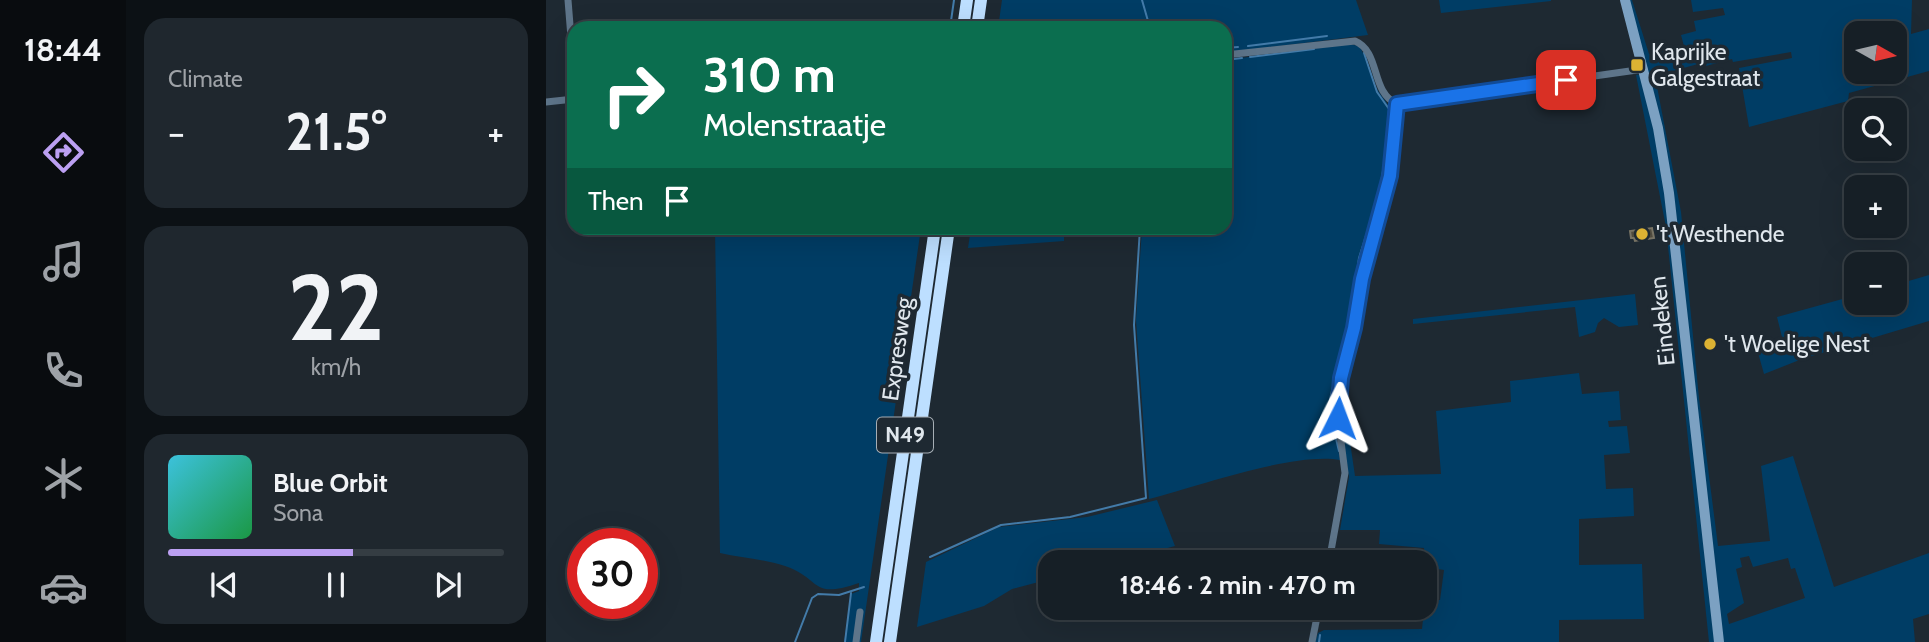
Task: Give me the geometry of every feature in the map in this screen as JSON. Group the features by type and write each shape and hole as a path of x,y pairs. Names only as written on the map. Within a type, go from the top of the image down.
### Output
{"highway":[{"path":"964,21 967,0"},
{"path":"978,21 981,0"},
{"name":"Expresweg","path":"876,642 934,235"},
{"name":"Expresweg","path":"890,642 948,235"}],"street":[{"path":"568,0 570,21"},
{"name":"Eindeken","path":"1625,0 1658,128 1674,223 1719,642"},
{"path":"1232,54 1355,41 1367,50 1383,93 1397,104 1644,69"},
{"path":"546,102 567,100"},
{"path":"1331,550 1345,473 1338,418 1341,378 1354,328 1365,261 1385,201 1397,104"},
{"path":"856,642 860,612"},
{"path":"1312,642 1316,620"}],"shaded area":[{"path":"1002,0 1356,0 1368,35 1232,52 1232,21 999,21"},
{"path":"1439,0 1551,0 1551,1 1441,13"},
{"path":"1626,0 1632,0 1649,54 1684,46 1681,35 1696,31 1694,21 1725,15 1723,8 1693,12 1691,0 1912,0 1911,34 1929,29 1929,71 1908,77 1908,21 1844,21 1844,84 1882,84 1849,93 1844,102 1749,127 1739,68 1792,58 1791,52 1733,62 1732,59 1706,66 1705,62 1655,76 1681,212 1699,398 1718,546 1770,541 1761,466 1793,456 1834,587 1929,553 1929,614 1913,619 1915,642 1723,642 1675,206","holes":["1749,556 1753,567 1788,558 1791,569 1795,568 1805,598 1729,624 1727,614 1744,603 1736,569 1742,567 1740,558"]},
{"path":"1348,44 1359,46 1375,85 1393,115 1384,182 1360,265 1351,326 1334,385 1333,418 1340,460 1320,459 1272,465 1149,499 1136,320 1142,235 1232,235 1232,59"},
{"path":"1643,74 1665,187 1715,642 1709,642 1666,227 1636,75"},
{"path":"715,235 920,235 861,642 844,642 851,594 859,591 859,583 843,588 824,589 785,566 720,553"},
{"path":"970,235 1064,235 1064,241 968,248"},
{"path":"1929,275 1929,321 1802,359 1764,374 1757,349 1783,341 1777,317 1844,299 1844,315 1907,315 1907,281"},
{"path":"1635,294 1638,325 1619,327 1604,318 1598,323 1595,332 1579,337 1575,307 1413,324 1413,319"},
{"path":"1579,373 1582,394 1619,391 1621,420 1608,421 1609,427 1627,426 1630,453 1604,455 1606,489 1633,488 1634,516 1579,519 1579,565 1642,564 1644,619 1559,620 1559,642 1315,642 1318,633 1324,630 1422,629 1423,620 1437,620 1437,600 1440,600 1444,570 1437,569 1437,550 1379,544 1380,530 1340,530 1349,477 1342,429 1348,428 1355,476 1441,474 1436,411 1511,402 1510,381"},
{"path":"1157,500 1175,546 1160,550 1038,550 1038,582 1012,589 984,606 917,627 926,562 999,527 1087,517"}],"building":[{"name":"'t Westhende","path":"1652,228 1654,238 1635,241 1631,238 1630,231"}],"waterway":[{"path":"951,21 954,0"},
{"path":"1142,0 1148,21"},
{"path":"1248,46 1327,36"},
{"path":"1232,47 1238,47"},
{"path":"1250,57 1314,49"},
{"path":"1339,451 1330,414 1330,399 1352,308 1359,258 1379,195 1386,153 1389,109 1377,92 1364,53"},
{"path":"1232,59 1242,58"},
{"path":"930,557 1001,525 1070,517 1146,498 1134,325 1140,235"},
{"path":"795,642 812,598 818,594 839,595 864,587"},
{"path":"845,642 851,593"},
{"path":"1319,642 1320,635"}],"place":[{"name":"Kaprijke Galgestraat","path":"1637,65"},
{"name":"'t Westhende","path":"1642,234"},
{"name":"'t Woelige Nest","path":"1710,344"}],"route":[{"path":"1338,418 1341,378 1354,328 1362,279 1390,176 1397,104 1566,80"}]}
